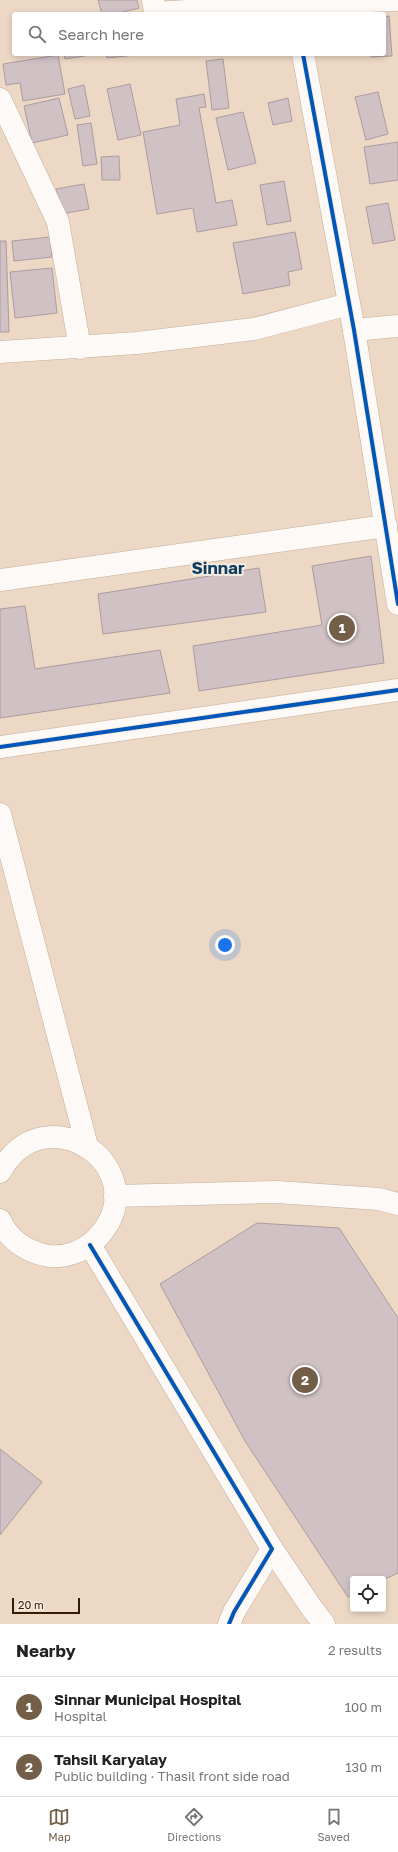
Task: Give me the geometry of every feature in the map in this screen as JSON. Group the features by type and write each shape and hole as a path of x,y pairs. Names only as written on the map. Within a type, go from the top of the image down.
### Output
{"street":[{"path":"153,0 155,12"},
{"path":"175,12 396,0"},
{"path":"303,56 354,330 398,604"},
{"path":"0,99 58,222 80,348"},
{"path":"0,352 80,348 137,343 254,328 349,304"},
{"path":"354,330 398,326"},
{"path":"0,580 386,526"},
{"path":"0,747 398,690"},
{"path":"0,814 87,1146"},
{"path":"0,1172 12,1154 29,1143 48,1137 68,1138 87,1146 102,1159 112,1177 115,1196 112,1214 104,1231 90,1245 74,1254 55,1256 35,1254 17,1243 1,1226"},
{"path":"115,1196 277,1192 379,1199 398,1204"},
{"path":"90,1245 272,1549 324,1624"},
{"path":"229,1624 234,1612 272,1549"}],"building":[{"path":"98,0 137,0 139,8 123,12 101,12"},
{"path":"389,16 392,56 371,57 386,56 386,17"},
{"path":"58,56 65,94 23,101 20,83 6,85 3,64"},
{"path":"64,56 85,56 65,59"},
{"path":"106,56 126,56 107,58"},
{"path":"223,59 229,108 212,110 206,61"},
{"path":"130,84 141,135 118,140 107,89"},
{"path":"84,85 90,116 75,119 68,89"},
{"path":"378,92 388,134 366,140 355,97"},
{"path":"204,94 206,107 199,108 216,203 232,200 237,225 197,232 193,208 157,214 143,132 180,125 176,99"},
{"path":"59,98 68,135 32,143 24,106"},
{"path":"288,98 292,121 273,125 268,103"},
{"path":"243,112 256,163 228,170 216,118"},
{"path":"91,123 97,164 83,166 77,125"},
{"path":"398,142 398,180 370,184 364,147"},
{"path":"119,156 120,180 102,180 101,157"},
{"path":"284,181 291,221 267,225 260,185"},
{"path":"84,184 89,209 61,214 56,189"},
{"path":"388,203 395,240 373,244 366,207"},
{"path":"295,232 302,269 288,272 290,285 243,294 233,243"},
{"path":"50,237 52,257 14,261 12,241"},
{"path":"0,241 6,241 9,332 0,332"},
{"path":"52,268 57,313 15,318 10,272"},
{"path":"371,556 384,663 199,691 193,646 322,625 312,566"},
{"path":"259,568 266,612 103,634 98,594"},
{"path":"25,606 35,669 160,650 170,693 0,718 0,609"},
{"path":"257,1223 339,1228 398,1318 398,1573 386,1579 386,1576 350,1576 350,1596 348,1597 245,1441 160,1284"},
{"path":"0,1449 42,1482 0,1535"}],"cycle path":[{"path":"303,56 354,330 398,604"},
{"path":"0,747 398,690"},
{"path":"90,1245 272,1549 234,1612 229,1624"}],"place":[{"name":"Sinnar Municipal Hospital","path":"342,628"},
{"name":"Tahsil Karyalay","path":"305,1380"}],"district":[{"name":"Sinnar","path":"218,568"}]}
